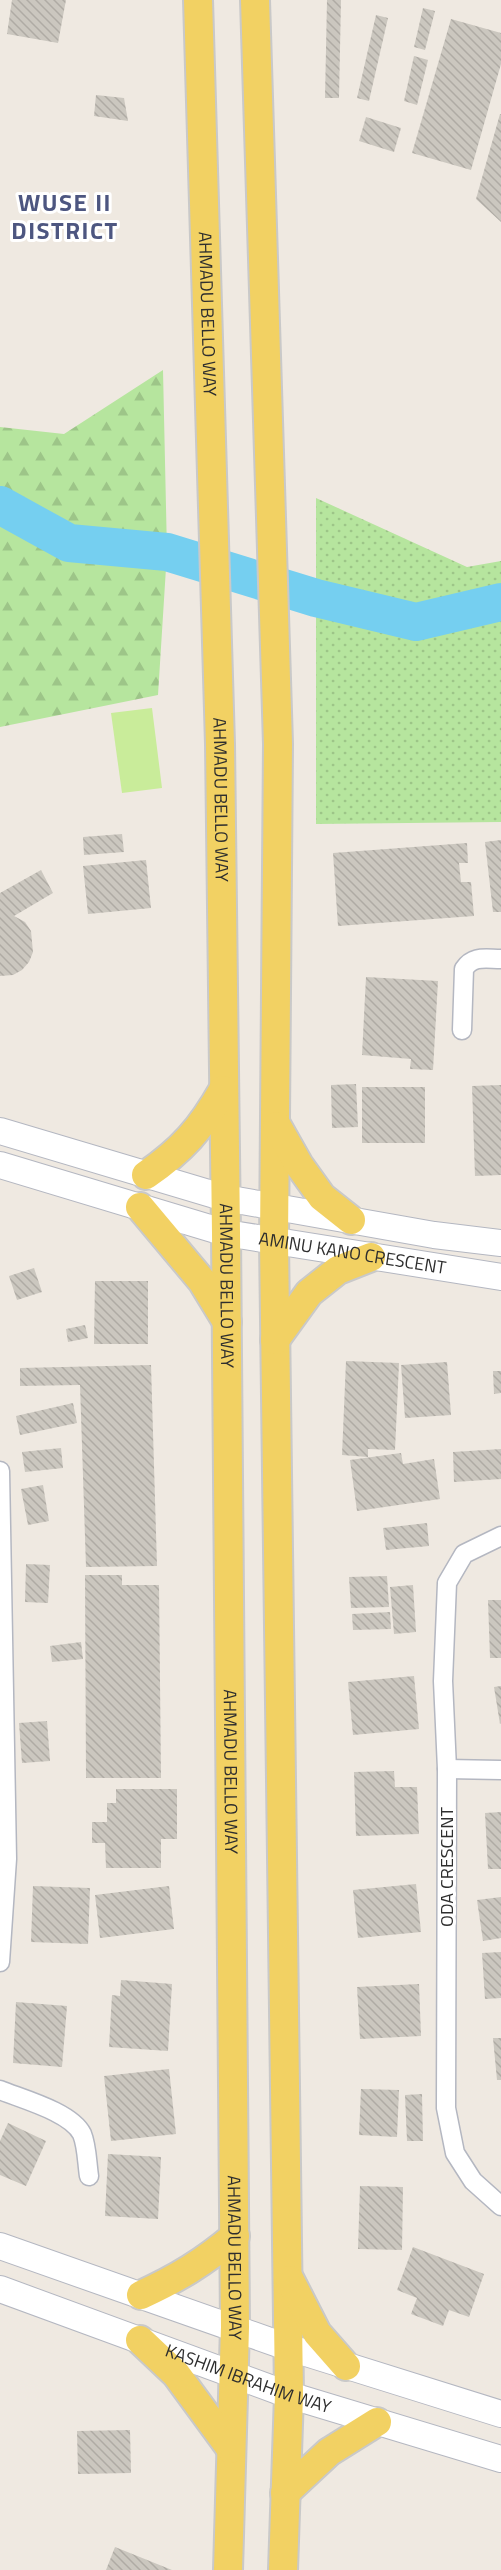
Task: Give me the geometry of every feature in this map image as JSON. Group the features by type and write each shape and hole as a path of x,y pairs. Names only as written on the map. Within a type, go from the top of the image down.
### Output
{"main road":[{"name":"AHMADU BELLO WAY","path":"198,0 220,744 226,1233 236,2327 228,2570"},
{"path":"255,0 278,744 274,1242 289,2395 283,2570"},
{"path":"146,1174 174,1155 207,1119 224,1089"},
{"path":"276,1124 299,1165 322,1197 351,1220"},
{"name":"AMINU KANO CRESCENT","path":"2,1132 225,1198 501,1243"},
{"name":"AMINU KANO CRESCENT","path":"0,1165 226,1233 501,1277"},
{"path":"140,1207 202,1281 227,1323"},
{"path":"276,1340 309,1293 338,1269 371,1257"},
{"path":"141,2295 187,2273 235,2236"},
{"path":"0,2246 288,2347 501,2414"},
{"path":"287,2274 317,2333 346,2366"},
{"name":"KASHIM IBRAHIM WAY","path":"0,2289 289,2395 501,2459"},
{"path":"140,2340 176,2374 231,2449"},
{"path":"285,2493 329,2452 377,2422"}],"street":[{"path":"462,1030 464,969 476,958 501,959"},
{"path":"0,1159 2,1132"},
{"path":"0,1471 7,1859 0,1962"},
{"name":"ODA CRESCENT","path":"501,1536 464,1554 447,1583 442,1681 447,1769 446,2108 455,2153 473,2181 501,2206"},
{"path":"447,1769 501,1770"},
{"path":"0,2090 61,2115 75,2124 82,2135 89,2176"}],"green space":[{"path":"163,370 167,552 158,695 0,727 0,427 64,434"},
{"path":"316,498 467,567 501,561 501,822 316,824"},
{"path":"152,708 162,788 122,793 111,713"}],"building":[{"path":"12,0 66,0 58,43 7,34"},
{"path":"327,0 341,0 339,98 325,98"},
{"path":"423,8 435,11 425,50 414,47"},
{"path":"376,15 388,18 369,101 357,98"},
{"path":"451,19 501,33 501,64 471,170 412,153"},
{"path":"414,56 428,60 417,105 404,101"},
{"path":"96,95 124,98 128,121 94,116"},
{"path":"501,114 501,222 476,199"},
{"path":"366,117 401,128 394,152 359,141"},
{"path":"122,834 124,852 84,855 83,837"},
{"path":"501,840 501,912 493,912 485,842"},
{"path":"467,843 468,863 459,863 461,882 471,882 474,916 338,926 333,853"},
{"path":"146,860 151,908 88,914 83,866"},
{"path":"41,870 53,893 14,916 25,922 31,931 33,952 29,962 22,970 13,975 0,976 0,893"},
{"path":"366,977 438,981 433,1070 410,1069 411,1059 362,1055"},
{"path":"356,1084 358,1127 332,1128 331,1085"},
{"path":"501,1085 501,1175 475,1176 472,1086"},
{"path":"362,1087 425,1087 425,1143 362,1143"},
{"path":"34,1268 42,1292 17,1300 9,1276"},
{"path":"95,1281 148,1281 148,1344 94,1344"},
{"path":"85,1325 88,1338 68,1342 66,1329"},
{"path":"346,1361 399,1363 395,1450 368,1449 368,1457 342,1455"},
{"path":"447,1362 451,1415 405,1418 401,1365"},
{"path":"151,1365 157,1566 86,1567 80,1385 20,1386 20,1368"},
{"path":"493,1371 501,1371 501,1393 494,1394"},
{"path":"73,1403 77,1423 20,1435 16,1416"},
{"path":"61,1448 63,1468 25,1472 22,1452"},
{"path":"501,1449 501,1479 454,1482 453,1452"},
{"path":"401,1453 403,1464 434,1459 440,1499 357,1511 350,1460"},
{"path":"43,1485 49,1521 28,1525 21,1489"},
{"path":"427,1523 429,1546 386,1550 383,1528"},
{"path":"26,1564 50,1565 48,1603 25,1602"},
{"path":"85,1575 122,1575 122,1585 159,1585 161,1778 86,1778"},
{"path":"387,1576 389,1607 351,1608 349,1577"},
{"path":"413,1585 416,1632 394,1634 390,1587"},
{"path":"488,1600 501,1600 501,1658 490,1658"},
{"path":"390,1612 391,1629 353,1630 352,1614"},
{"path":"81,1642 83,1659 52,1662 50,1646"},
{"path":"414,1676 419,1729 353,1735 348,1682"},
{"path":"501,1686 501,1723 500,1724 494,1687"},
{"path":"47,1721 50,1761 22,1763 19,1723"},
{"path":"394,1771 395,1787 417,1787 419,1834 356,1836 354,1772"},
{"path":"116,1789 177,1789 177,1839 161,1839 161,1868 106,1868 105,1843 92,1843 92,1822 107,1822 107,1803 116,1803"},
{"path":"501,1812 501,1869 488,1869 485,1813"},
{"path":"416,1884 421,1932 358,1938 353,1890"},
{"path":"33,1886 90,1888 88,1944 31,1942"},
{"path":"169,1886 174,1929 100,1938 95,1895"},
{"path":"501,1897 501,1938 483,1941 477,1900"},
{"path":"501,1952 501,1998 485,1999 482,1953"},
{"path":"121,1980 172,1984 168,2051 109,2047 112,1995 120,1996"},
{"path":"419,1984 421,2036 360,2039 357,1987"},
{"path":"16,2002 67,2006 62,2067 13,2063"},
{"path":"493,2038 501,2038 501,2080 497,2080"},
{"path":"169,2069 176,2134 111,2141 104,2076"},
{"path":"361,2089 399,2090 397,2137 359,2135"},
{"path":"422,2094 423,2141 407,2141 405,2095"},
{"path":"8,2123 46,2141 26,2186 0,2175 0,2141"},
{"path":"108,2154 161,2157 158,2219 105,2216"},
{"path":"360,2186 403,2187 402,2250 358,2249"},
{"path":"413,2247 484,2274 469,2317 449,2310 443,2326 411,2314 417,2298 397,2290"},
{"path":"130,2430 131,2473 78,2474 77,2431"},
{"path":"115,2547 172,2570 106,2570"}],"waterway":[{"path":"0,505 69,543 167,552 316,598 416,622 501,602"}],"district":[{"name":"WUSE II DISTRICT","path":"65,217"}]}
